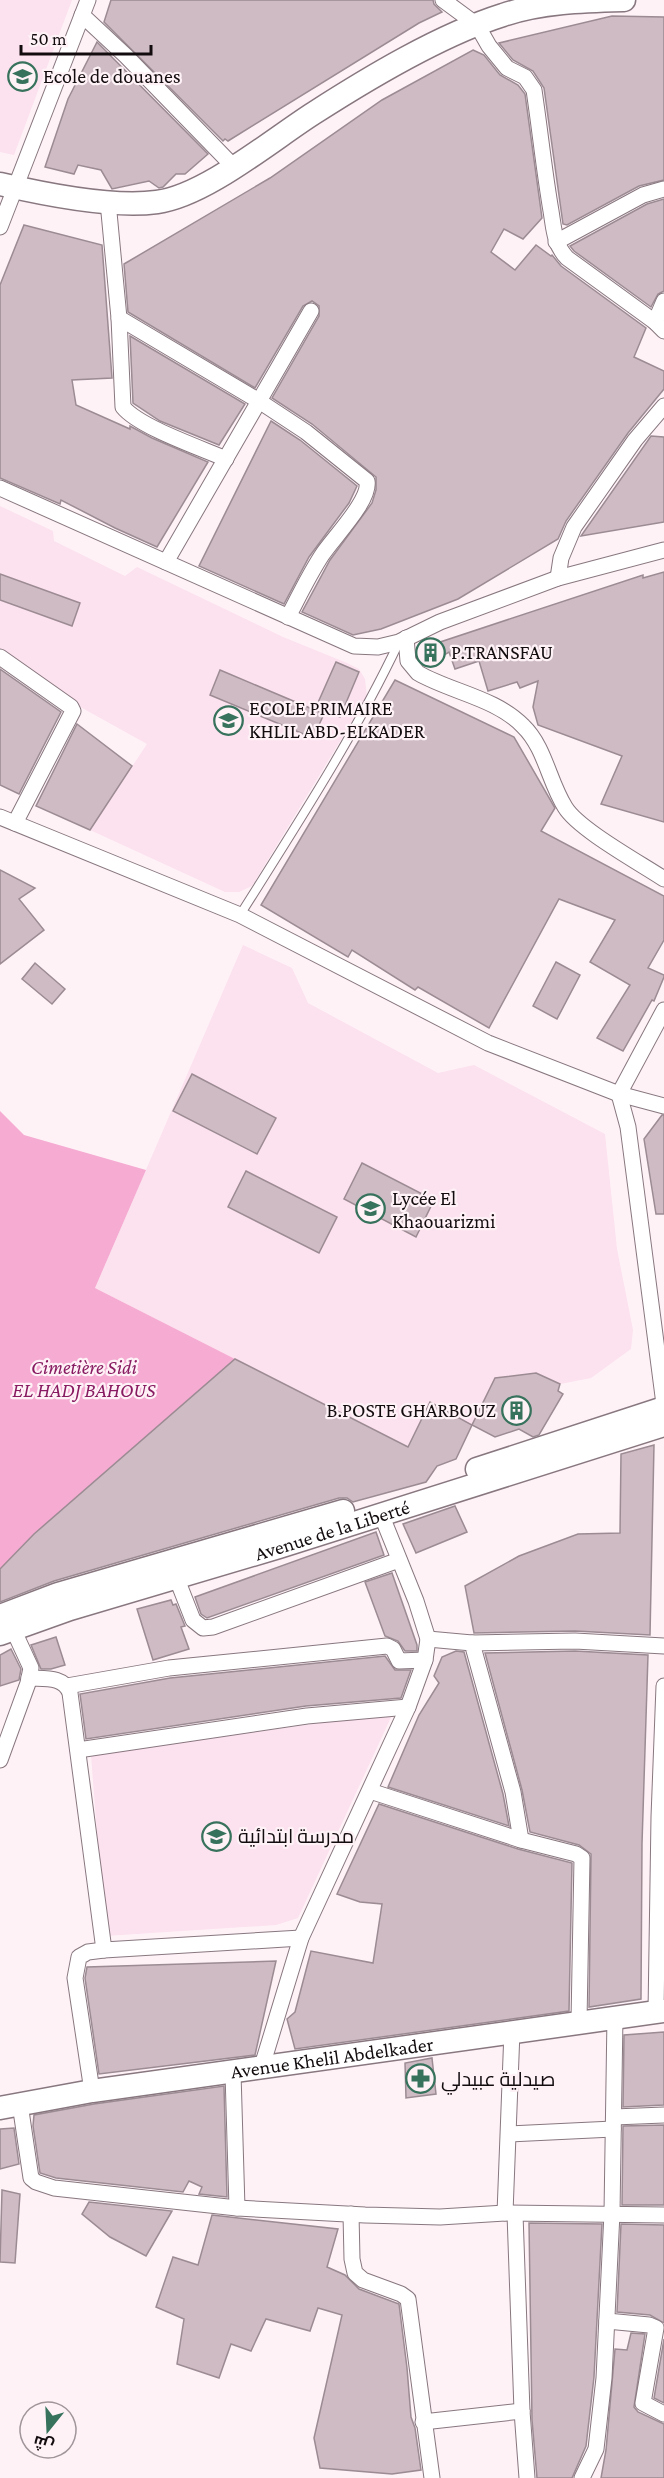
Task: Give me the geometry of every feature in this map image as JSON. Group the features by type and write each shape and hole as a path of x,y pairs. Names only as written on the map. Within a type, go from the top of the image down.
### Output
{"street":[{"path":"0,227 8,186 88,0"},
{"path":"443,0 477,25 489,46 507,68 525,77 534,90 544,181 556,242 567,258 660,327 664,301"},
{"path":"8,186 108,202 158,202 182,196 314,113 388,69 450,36 503,15 530,8 561,2 624,0"},
{"path":"82,15 126,56 233,166"},
{"path":"556,242 643,195 664,189"},
{"path":"108,202 119,318 123,407 129,414 148,424 226,459"},
{"path":"166,562 311,311"},
{"path":"119,318 259,401 306,432 363,475 368,485 356,510 323,554 288,617"},
{"path":"558,578 561,558 574,527 635,440 664,406"},
{"path":"0,488 354,646 378,647 403,640 440,622 558,578 664,550"},
{"path":"403,640 408,661 418,673 511,715 525,727 539,748 559,796 576,820 664,879"},
{"path":"0,657 71,707 73,711 15,823"},
{"path":"0,817 240,915 488,1043 619,1094 664,1106"},
{"path":"664,1010 619,1094 628,1127 664,1406"},
{"name":"Avenue de la Liberté","path":"4,1626 664,1406"},
{"name":"Avenue de la Liberté","path":"172,1569 279,1547 664,1425"},
{"path":"262,2066 301,1938 408,1707 424,1660 428,1639 381,1514"},
{"path":"172,1569 193,1620 203,1628 213,1627 399,1560"},
{"path":"0,1760 29,1678 30,1662 4,1626"},
{"path":"428,1639 472,1643 575,1641 664,1646"},
{"path":"472,1643 513,1792 521,1840"},
{"path":"67,1686 169,1668 387,1646 393,1648 399,1661 424,1660"},
{"path":"29,1678 60,1681 67,1686 78,1750 104,1950"},
{"path":"660,2011 659,1817 664,1688"},
{"path":"78,1750 307,1716 408,1707"},
{"path":"369,1791 521,1840 576,1854 583,1860 579,2021"},
{"path":"92,2091 75,1978 79,1957 88,1952 104,1950 301,1938"},
{"name":"Avenue Khelil Abdelkader","path":"10,2106 92,2091 233,2073 262,2066 660,2011"},
{"path":"582,2478 596,2449 600,2426 612,2213 615,2016"},
{"path":"512,2031 509,2134 510,2214 527,2478"},
{"path":"233,2073 237,2208"},
{"path":"10,2106 31,2178 54,2188 237,2208 351,2214 440,2217 612,2213 664,2215"},
{"path":"509,2134 664,2115"},
{"path":"351,2214 352,2259 355,2273 363,2280 401,2294 408,2299 432,2478"},
{"path":"607,2321 649,2325 656,2328 643,2403 664,2414"},
{"path":"423,2422 522,2410"}],"lane":[{"path":"240,915 318,790 403,640"}],"shaded area":[{"name":"Ecole de douanes","path":"0,0 72,0 14,155 0,152"},
{"name":"ECOLE PRIMAIRE KHLIL ABD-ELKADER","path":"0,506 53,531 54,541 125,576 137,567 283,637 359,669 365,679 367,697 252,886 239,892 225,892 90,830 147,744 48,689 0,653"},
{"name":"Lycée El Khaouarizmi","path":"243,945 292,968 308,1003 438,1073 474,1065 605,1134 617,1249 633,1330 631,1349 591,1378 560,1384 536,1373 496,1378 472,1425 430,1402 408,1447 95,1288"},
{"name":"مدرسة ابتدائية","path":"393,1713 298,1918 276,1925 105,1936 91,1755"}],"green space":[{"name":"Cimetière Sidi EL HADJ BAHOUS","path":"0,1111 24,1135 146,1170 95,1288 235,1359 34,1534 0,1569"}],"building":[{"path":"111,0 433,0 442,12 419,23 228,141 225,139 223,141 104,22"},
{"path":"612,16 664,17 664,180 639,186 567,225 563,224 544,88 533,71 513,60 499,43"},
{"path":"97,42 208,154 185,174 176,174 163,187 159,188 149,181 112,189 101,170 78,165 74,174 45,167 68,99"},
{"path":"473,50 484,55 500,75 518,85 525,94 542,218 523,239 504,229 491,252 515,270 536,245 646,328 634,357 664,371 664,389 628,433 566,521 558,539 458,599 381,629 353,635 302,612 330,560 372,503 376,490 376,477 312,424 272,398 319,316 319,306 312,301 303,306 255,388 128,312 124,264 270,178 382,100"},
{"path":"664,199 664,291 658,294 651,307 570,246 647,204"},
{"path":"24,225 102,245 112,378 72,380 76,405 130,429 130,426 208,462 157,547 61,500 60,504 0,478 0,285"},
{"path":"130,336 245,404 219,445 160,421 133,403"},
{"path":"271,421 300,440 357,486 349,503 309,557 284,604 199,566"},
{"path":"651,436 664,437 664,522 581,536"},
{"path":"664,572 664,822 601,804 622,756 538,725 533,707 538,681 520,688 517,682 488,691 479,661 455,669 449,652 429,664 419,648 431,640 434,644 643,575 643,578"},
{"path":"0,574 80,603 72,626 0,600"},
{"path":"336,662 359,672 340,717 316,707"},
{"path":"0,669 61,712 19,794 0,785"},
{"path":"220,670 324,714 313,738 210,695"},
{"path":"395,680 514,737 555,808 541,831 664,896 664,940 648,968 664,977 654,1001 652,1000 623,1051 597,1038 630,985 590,962 615,920 559,899 489,1028 418,987 415,990 352,950 348,957 261,905"},
{"path":"77,724 132,766 90,830 36,806"},
{"path":"0,870 35,888 19,899 44,930 0,964"},
{"path":"556,962 580,975 557,1019 533,1006"},
{"path":"35,963 65,989 52,1004 22,979"},
{"path":"192,1074 276,1118 257,1154 173,1111"},
{"path":"664,1115 664,1214 656,1214 644,1139"},
{"path":"362,1163 434,1200 416,1237 344,1199"},
{"path":"246,1171 337,1217 319,1253 228,1207"},
{"path":"235,1359 408,1447 430,1402 472,1425 456,1459 437,1466 426,1482 353,1502 347,1498 339,1498 54,1581 0,1602 0,1569 34,1534"},
{"name":"B.POSTE GHARBOUZ","path":"536,1373 560,1384 558,1391 563,1394 539,1435 533,1437 519,1429 495,1437 472,1425 495,1378"},
{"path":"654,1445 650,1635 575,1631 474,1633 465,1586 519,1556 578,1534 620,1533 621,1454"},
{"path":"455,1506 467,1532 416,1553 403,1524"},
{"path":"376,1532 384,1555 207,1618 201,1614 195,1597"},
{"path":"392,1573 417,1645 417,1651 405,1651 398,1641 385,1636 365,1582"},
{"path":"171,1600 173,1605 176,1604 185,1626 181,1627 189,1649 153,1660 137,1609"},
{"path":"56,1637 65,1665 41,1669 31,1645"},
{"path":"11,1649 21,1669 19,1680 0,1686 0,1655"},
{"path":"456,1651 464,1652 503,1794 509,1826 388,1787 419,1715 439,1683 434,1676 442,1657"},
{"path":"575,1651 648,1655 642,1844 641,1999 589,2007 591,1854 579,1845 530,1832 522,1790 485,1653"},
{"path":"385,1656 395,1670 411,1670 401,1698 306,1706 86,1739 80,1694 170,1678"},
{"path":"379,1804 518,1849 572,1863 569,2011 295,2049 287,2019 295,2012 311,1951 373,1963 382,1904 360,1902 337,1894"},
{"path":"276,1961 255,2055 99,2074 85,1978 87,1967"},
{"path":"664,2032 664,2105 623,2107 624,2035"},
{"name":"صيدلية عبيدلي","path":"432,2058 436,2094 406,2098 405,2063"},
{"path":"224,2086 227,2197 199,2194 202,2187 189,2181 183,2192 56,2178 40,2173 33,2126 34,2115 94,2104"},
{"path":"664,2125 664,2205 622,2205 623,2126"},
{"path":"14,2128 19,2164 0,2169 0,2129"},
{"path":"2,2190 20,2194 15,2263 0,2262"},
{"path":"89,2202 172,2211 146,2256 110,2237 82,2214"},
{"path":"212,2215 338,2229 327,2267 345,2275 359,2289 399,2304 411,2417 415,2428 421,2470 392,2474 320,2468 314,2438 342,2315 318,2308 310,2331 266,2319 251,2351 231,2344 219,2378 177,2364 184,2319 156,2307 173,2257 198,2265"},
{"path":"529,2223 602,2224 594,2377 586,2446 572,2478 537,2478 532,2420"},
{"path":"621,2224 664,2225 664,2323 650,2315 617,2312"},
{"path":"631,2333 645,2334 634,2407 638,2412 664,2424 664,2478 601,2478 606,2450 615,2349 627,2350"},
{"path":"664,2339 664,2403 654,2398"}],"place":[{"name":"Ecole de douanes","path":"22,76"},
{"name":"P.TRANSFAU","path":"430,652"},
{"name":"ECOLE PRIMAIRE KHLIL ABD-ELKADER","path":"228,720"},
{"name":"Lycée El Khaouarizmi","path":"371,1209"},
{"name":"B.POSTE GHARBOUZ","path":"517,1410"},
{"name":"مدرسة ابتدائية","path":"217,1836"},
{"name":"صيدلية عبيدلي","path":"420,2079"}]}
